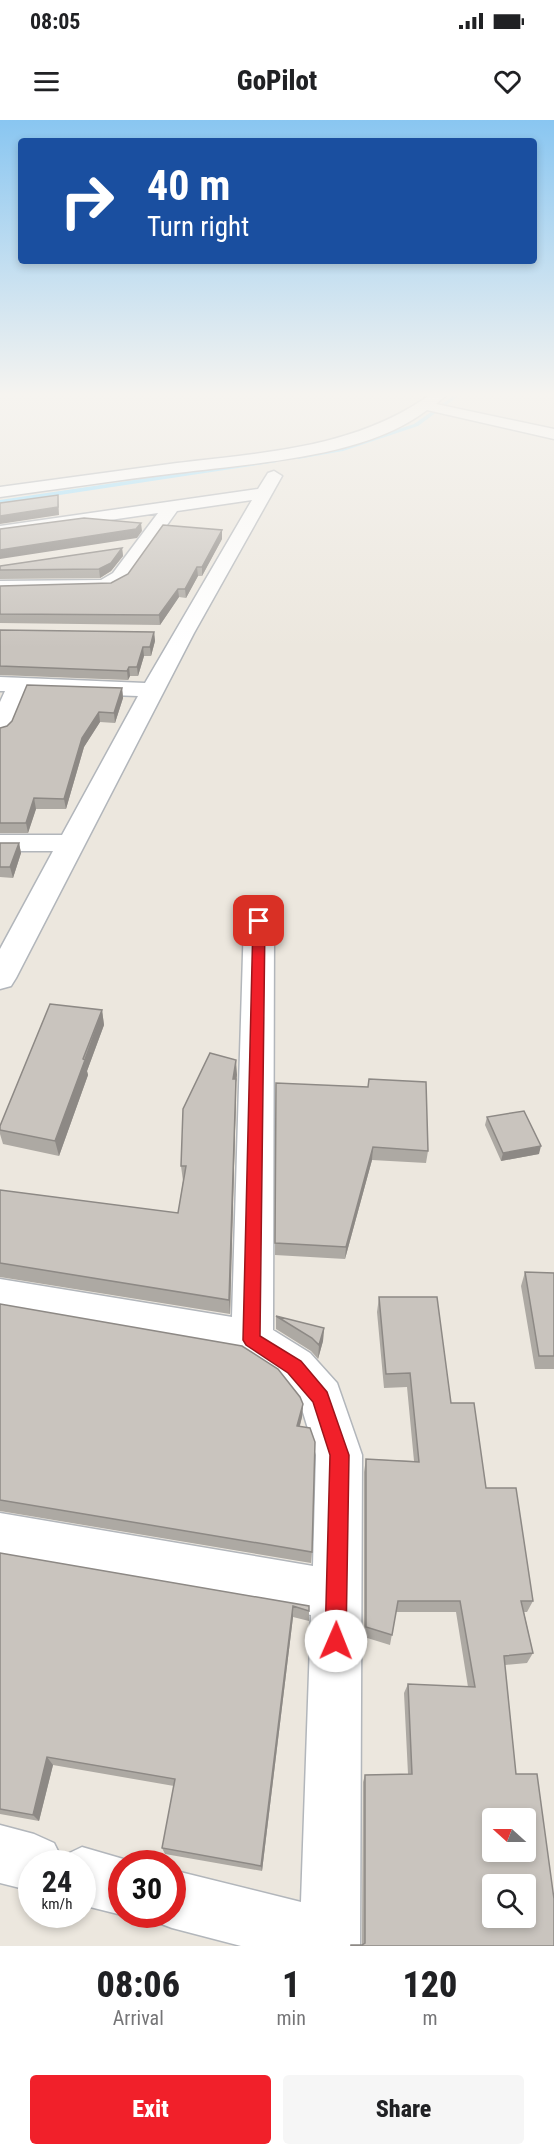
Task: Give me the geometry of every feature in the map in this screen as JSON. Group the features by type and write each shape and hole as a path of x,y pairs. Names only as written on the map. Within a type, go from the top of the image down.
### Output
{"street":[{"path":"0,492 103,477"},
{"path":"0,531 172,506 269,485 172,633 153,690 72,843 11,939 0,978"},
{"path":"0,587 105,586 120,577 172,506"},
{"path":"121,548 143,545"},
{"path":"0,729 9,684 153,690"},
{"path":"0,843 72,843"},
{"path":"252,1340 259,921"},
{"path":"0,1297 252,1340 295,1367 321,1398 339,1455 331,1942 186,1903"},
{"path":"0,1537 337,1595"},
{"path":"0,1854 18,1859"}],"building":[{"path":"58,495 58,507 0,516 0,503"},
{"path":"84,518 141,523 136,529 0,550 0,529"},
{"path":"163,525 222,530 202,567 197,567 185,589 178,589 159,615 0,614 0,586 111,583 128,574"},
{"path":"122,548 111,563 99,569 0,570 0,566"},
{"path":"0,630 154,632 150,647 143,647 137,667 129,667 127,671 0,666"},
{"path":"27,685 122,688 114,713 99,712 82,738 64,799 34,798 26,823 0,823 0,728 12,721"},
{"path":"0,843 19,843 10,867 0,867"},
{"path":"50,1004 102,1010 55,1141 0,1130"},
{"path":"210,1053 236,1060 233,1079 236,1079 229,1300 0,1263 0,1190 178,1213 186,1166 181,1166 183,1109"},
{"path":"369,1079 426,1082 428,1151 373,1147 346,1247 275,1243 276,1083 368,1087"},
{"path":"524,1111 541,1146 503,1153 487,1117"},
{"path":"525,1272 554,1273 554,1356 539,1356"},
{"path":"379,1297 437,1297 451,1403 474,1403 486,1488 516,1488 533,1601 521,1601 533,1653 504,1656 516,1774 537,1774 554,1899 554,1946 351,1946 365,1943 365,1775 412,1774 408,1684 475,1687 460,1601 398,1601 392,1635 366,1627 366,1459 419,1462 410,1373 386,1374"},
{"path":"0,1304 242,1346 278,1369 303,1404 297,1426 310,1428 315,1442 312,1552 0,1500"},
{"path":"276,1316 324,1328 319,1345 312,1338"},
{"path":"0,1553 309,1606 309,1611 293,1606 261,1866 186,1852 186,1850 162,1848 175,1779 47,1757 33,1815 0,1809"}],"waterway":[{"path":"0,502 166,477"}],"route":[{"path":"259,921 252,1340 295,1367 321,1398 339,1455 336,1641"}]}
